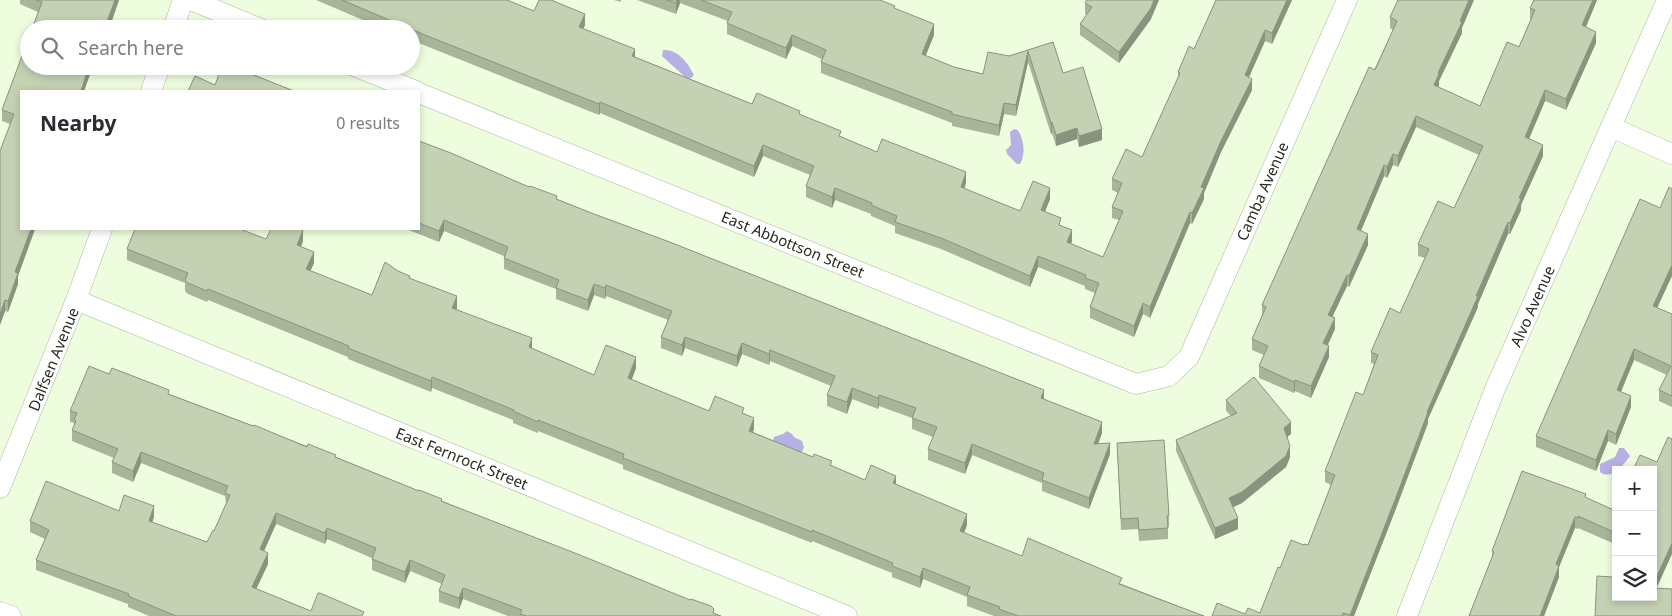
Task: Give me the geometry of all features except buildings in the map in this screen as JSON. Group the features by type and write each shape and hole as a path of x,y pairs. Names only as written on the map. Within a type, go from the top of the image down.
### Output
{"street":[{"path":"176,20 183,0"},
{"path":"191,0 240,20"},
{"name":"Camba Avenue","path":"1169,376 1189,357 1347,0"},
{"name":"Alvo Avenue","path":"1406,616 1495,388 1667,0"},
{"path":"151,90 157,75"},
{"name":"East Abbottson Street","path":"376,75 412,90"},
{"name":"East Abbottson Street","path":"420,93 1136,384 1169,376"},
{"path":"1611,127 1672,154"},
{"name":"Dalfsen Avenue","path":"0,488 76,300 102,230"},
{"name":"East Fernrock Street","path":"76,300 848,616"},
{"path":"0,612 11,616"}],"shaded area":[{"path":"663,50 678,54 686,62 694,75 691,78 686,78 662,56"},
{"path":"1014,129 1018,130 1023,143 1024,151 1020,164 1017,164 1007,154 1006,150 1011,145 1010,132"},
{"path":"787,431 802,441 804,447 801,454 772,443 774,437"},
{"path":"1619,448 1624,448 1630,456 1622,466 1612,466 1612,473 1608,475 1600,472 1600,464 1615,457"}]}
